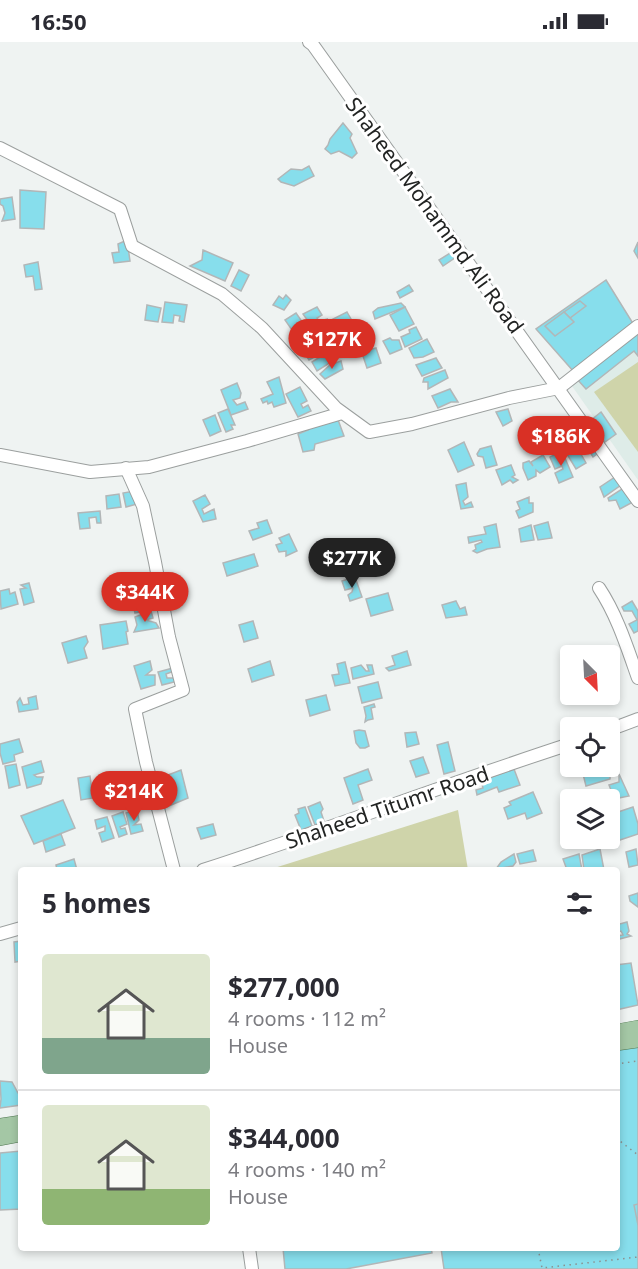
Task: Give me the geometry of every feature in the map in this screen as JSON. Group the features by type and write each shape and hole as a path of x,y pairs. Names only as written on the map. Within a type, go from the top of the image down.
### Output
{"main road":[{"path":"620,1031 638,1028"},
{"path":"620,1042 638,1040"},
{"path":"0,1126 18,1123"},
{"path":"0,1138 18,1135"}],"street":[{"name":"Shaheed Mohammd Ali Road","path":"309,42 638,501"},
{"path":"0,148 120,209 132,246 222,294 262,328 336,408 369,432 412,424 509,398 559,388 638,326"},
{"path":"0,455 90,472 149,467 342,413"},
{"path":"126,468 143,506 169,637 183,690 135,709 173,867"},
{"path":"599,588 613,613 638,678"},
{"path":"620,726 638,719"},
{"name":"Shaheed Titumr Road","path":"212,867 560,747"},
{"path":"0,934 18,928"},
{"path":"249,1251 252,1269"}],"path":[{"path":"620,1063 638,1061"},
{"path":"620,1141 638,1155"},
{"path":"539,1251 542,1268 638,1257"}],"shaded area":[{"path":"638,333 638,480 572,386"}],"green space":[{"path":"638,362 638,452 594,392"},
{"path":"458,810 468,867 278,867"}],"building":[{"path":"343,123 352,134 350,138 357,153 352,158 339,151 331,154 325,149"},
{"path":"309,166 314,176 294,186 278,179 291,169 302,170"},
{"path":"20,190 46,192 44,229 20,228"},
{"path":"12,197 15,219 2,221 5,213 0,199"},
{"path":"127,240 130,261 114,263 112,253 119,252 118,244"},
{"path":"638,242 638,258 634,251"},
{"path":"203,250 233,263 225,281 190,266 202,260"},
{"path":"455,250 459,255 443,266 439,260"},
{"path":"38,262 42,289 35,290 33,276 26,277 24,265"},
{"path":"239,270 249,275 241,291 231,286"},
{"path":"606,280 634,325 574,372 536,329"},
{"path":"409,285 413,291 400,298 397,292"},
{"path":"286,295 291,300 284,310 273,305 279,296 283,299"},
{"path":"580,301 586,306 570,318 564,312"},
{"path":"165,302 187,305 184,322 179,321 180,316 174,315 173,323 162,322"},
{"path":"401,303 405,307 375,319 373,312 378,308"},
{"path":"147,305 161,308 158,322 145,320"},
{"path":"317,307 322,315 317,318 319,321 328,319 313,328 303,314"},
{"path":"405,307 414,324 399,331 390,315"},
{"path":"347,312 355,326 347,330 343,324 337,327 342,335 334,340 325,323"},
{"path":"564,312 574,322 555,336 545,326"},
{"path":"296,313 303,323 292,330 285,320"},
{"path":"368,326 373,342 369,350 376,348 381,363 367,368 360,347 367,336 364,327"},
{"path":"416,327 422,339 405,347 401,337"},
{"path":"638,332 638,356 634,351 586,389 577,379"},
{"path":"315,335 316,343 318,346 321,345 325,351 309,360 306,355 312,348 310,345 300,350 298,346"},
{"path":"390,338 399,340 402,349 390,354 383,341"},
{"path":"427,339 434,352 414,358 409,348"},
{"path":"336,349 339,357 317,371 312,362"},
{"path":"436,358 442,368 422,376 416,365"},
{"path":"341,361 343,369 325,379 320,374 330,365"},
{"path":"445,370 448,378 428,389 428,382 423,382 424,378"},
{"path":"279,377 286,403 274,407 272,402 263,403 261,399 273,394 267,382"},
{"path":"237,383 241,393 240,398 233,400 237,405 245,402 248,409 231,415 221,390"},
{"path":"300,387 307,401 301,404 303,408 308,405 311,411 298,417 286,394"},
{"path":"450,389 458,402 451,402 438,408 432,396"},
{"path":"228,409 235,425 231,425 233,429 226,432 218,413"},
{"path":"508,409 512,421 503,426 496,412"},
{"path":"601,412 616,434 605,442 590,421"},
{"path":"215,415 221,431 210,436 203,420"},
{"path":"337,417 344,436 315,444 314,450 303,452 298,434 308,430 306,428"},
{"path":"583,431 597,454 593,457 585,444 578,449 586,463 576,469 567,454 573,446 571,438"},
{"path":"464,442 474,465 458,472 448,450"},
{"path":"491,446 497,465 486,468 483,457 477,454 480,449"},
{"path":"562,451 573,477 559,483 555,473 563,469 562,466 555,469 550,457"},
{"path":"543,455 550,467 540,473 536,470 536,476 528,480 523,463 529,461 533,466 531,462"},
{"path":"511,465 515,475 512,477 518,480 513,483 510,480 502,485 496,470"},
{"path":"615,477 621,485 604,497 600,487"},
{"path":"466,483 468,497 463,501 465,505 471,502 473,507 461,509 456,485"},
{"path":"625,487 633,502 620,509 616,500 609,501 608,498"},
{"path":"134,491 137,504 126,507 123,493"},
{"path":"119,494 121,507 107,509 106,496"},
{"path":"205,495 210,504 202,509 204,514 214,509 216,519 203,522 193,501"},
{"path":"529,497 529,503 533,503 533,512 519,518 516,511 520,509 517,502"},
{"path":"100,511 101,523 97,523 96,517 89,518 90,528 80,529 78,513"},
{"path":"267,520 272,533 253,540 249,531 259,528 257,523"},
{"path":"548,522 552,538 538,540 534,526"},
{"path":"496,524 500,547 477,553 473,551 476,549 475,545 482,542 481,540 469,543 468,537 486,534 484,527"},
{"path":"531,525 534,540 521,542 519,529"},
{"path":"289,534 297,551 286,556 286,551 279,552 276,545 282,543 279,538"},
{"path":"254,554 258,566 227,576 223,563"},
{"path":"355,577 362,597 350,601 348,595 353,588 345,590 342,581"},
{"path":"29,583 34,602 24,605 20,589 26,588 21,585"},
{"path":"126,584 131,584 134,596 116,601 112,589 122,586 125,595 128,590"},
{"path":"9,589 10,594 15,592 18,604 1,609 0,591"},
{"path":"388,593 393,610 371,616 366,599"},
{"path":"152,595 155,608 135,613 132,600"},
{"path":"456,601 460,609 465,607 467,615 446,618 442,605"},
{"path":"632,601 638,611 638,631 634,633 629,624 637,620 632,611 624,611 622,607"},
{"path":"151,611 153,618 146,620 156,623 159,628 134,632 137,625 135,617"},
{"path":"126,621 128,644 103,649 100,625"},
{"path":"253,621 258,638 244,642 239,625"},
{"path":"86,636 88,642 84,648 87,658 68,663 62,643"},
{"path":"407,651 411,665 389,671 386,668 395,665 392,656"},
{"path":"150,661 152,670 146,675 155,675 155,685 141,689 134,666"},
{"path":"270,661 274,675 252,682 248,669"},
{"path":"345,662 350,683 335,686 332,675 339,674 337,664"},
{"path":"361,665 369,671 367,665 372,665 374,674 353,679 351,668"},
{"path":"173,668 174,671 166,674 167,678 177,678 178,681 162,685 158,672"},
{"path":"378,682 382,698 362,703 358,687"},
{"path":"326,695 330,710 310,716 306,700"},
{"path":"36,696 38,709 19,712 17,702 20,698 23,705 29,704 28,698"},
{"path":"374,704 375,707 371,708 373,719 365,722 364,707"},
{"path":"354,731 365,731 369,746 365,748 360,748 356,743"},
{"path":"416,732 419,744 407,747 405,733"},
{"path":"19,739 23,752 14,755 15,761 3,764 0,744"},
{"path":"448,742 455,771 444,774 437,745"},
{"path":"423,757 429,773 416,777 410,761"},
{"path":"41,761 44,772 34,775 43,777 41,784 27,788 22,767"},
{"path":"16,764 20,785 9,788 5,766"},
{"path":"368,769 372,780 358,785 363,800 353,804 344,778"},
{"path":"514,769 520,785 499,792 497,787 477,795 476,790 483,788 481,781"},
{"path":"181,770 188,798 164,808 155,780"},
{"path":"90,776 93,798 81,800 78,778"},
{"path":"620,776 629,796 620,798 620,789 611,789 609,785 619,782"},
{"path":"584,777 610,777 610,779 586,786"},
{"path":"533,792 542,813 527,819 525,813 508,819 504,808 511,805 509,802"},
{"path":"63,800 75,828 34,844 21,816"},
{"path":"320,802 324,821 315,825 308,807"},
{"path":"305,807 312,826 301,830 295,815 299,813 298,809"},
{"path":"633,807 638,824 638,834 620,840 620,811"},
{"path":"137,810 139,820 134,825 141,824 143,831 131,834 126,813"},
{"path":"123,812 127,824 120,827 125,828 127,834 119,837 112,816"},
{"path":"107,817 114,838 102,842 99,833 105,831 105,826 97,829 95,820"},
{"path":"213,824 216,835 201,839 197,828"},
{"path":"61,834 65,845 46,852 43,841"},
{"path":"600,849 603,867 584,867 582,855"},
{"path":"636,849 638,865 629,867 626,852"},
{"path":"533,850 536,861 520,864 517,854"},
{"path":"514,854 516,862 513,866 497,867"},
{"path":"579,854 581,867 566,867 563,859"},
{"path":"74,859 76,867 56,867 56,865"},
{"path":"638,893 638,907 630,901 629,896"},
{"path":"627,922 629,931 627,934 631,936 620,939 620,935 623,935 620,931 620,924"},
{"path":"18,941 18,962 15,962 14,942"},
{"path":"631,963 638,1005 620,1009 620,964"},
{"path":"638,1042 638,1269 444,1269 441,1251 620,1251 620,1044"},
{"path":"0,1081 12,1082 18,1093 18,1105 0,1108"},
{"path":"18,1151 18,1209 0,1210 0,1153"},
{"path":"638,1204 638,1225 634,1205"},
{"path":"283,1251 432,1251 432,1253 346,1269 285,1269"}]}
